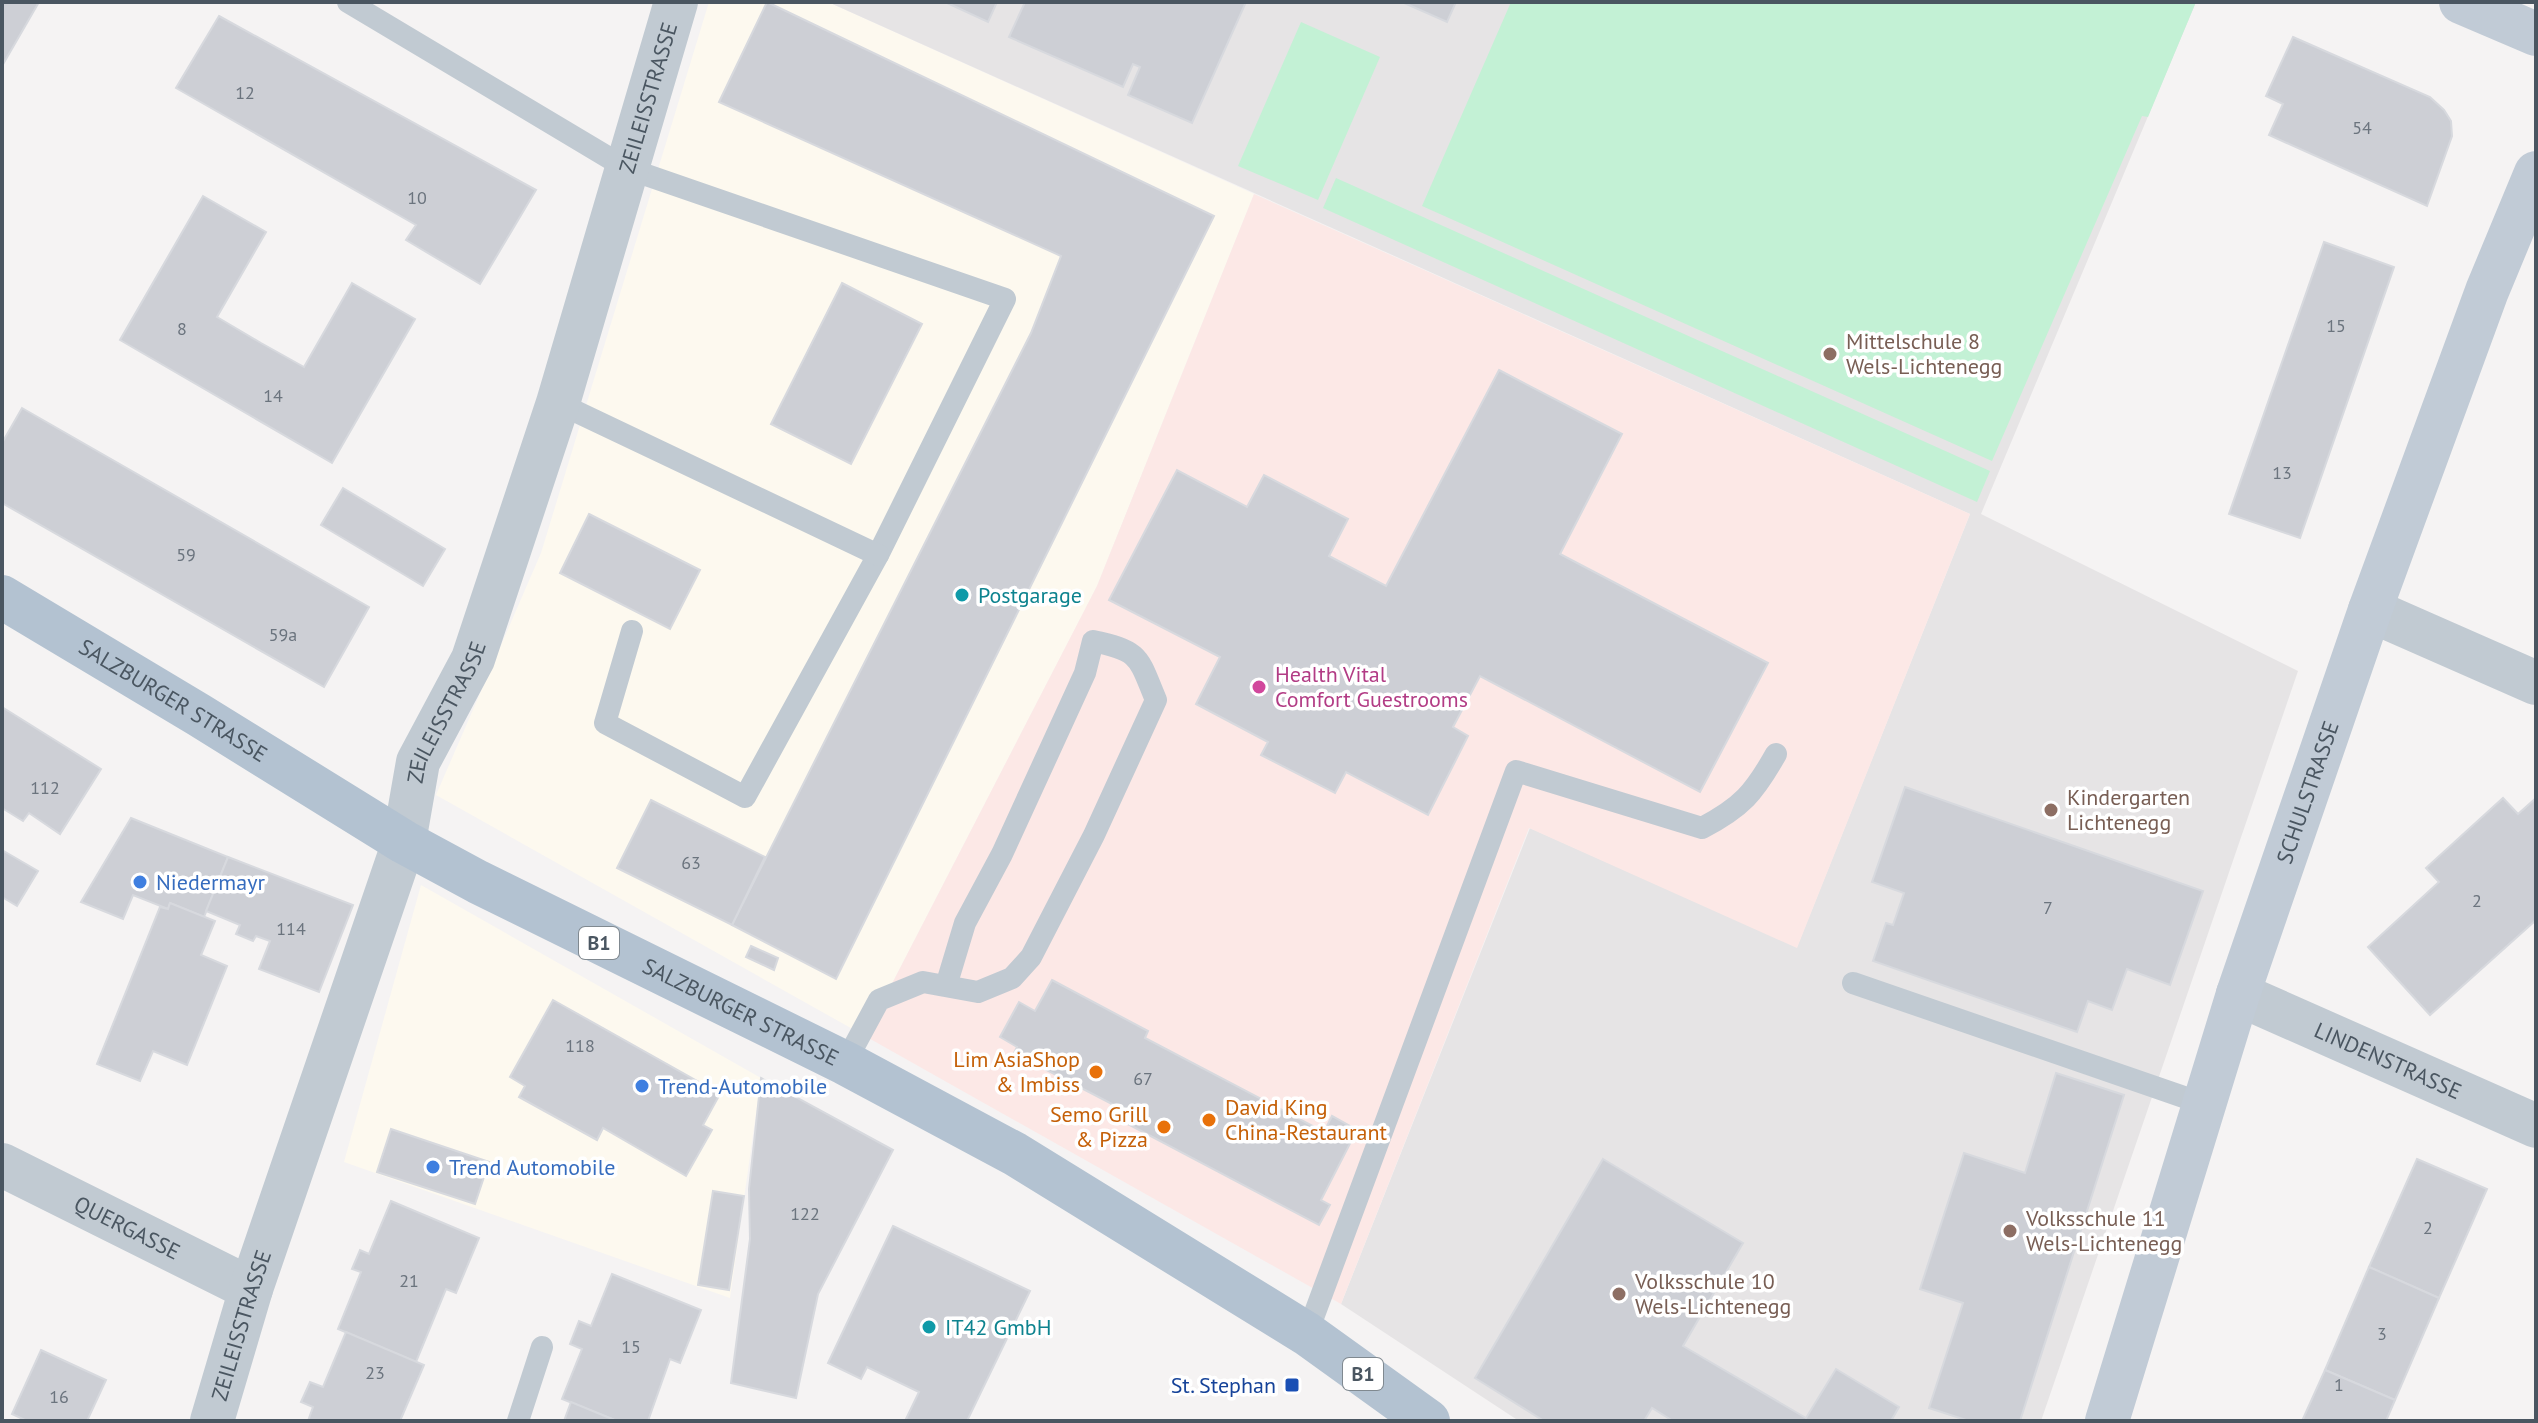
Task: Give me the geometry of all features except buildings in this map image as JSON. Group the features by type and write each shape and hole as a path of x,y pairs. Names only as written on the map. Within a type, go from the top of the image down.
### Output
{"main road":[{"name":"SALZBURGER STRASSE","path":"2,597 404,842 478,882 845,1063 1015,1154 1307,1334 1428,1421"}],"street":[{"name":"ZEILEISSTRASSE","path":"212,1421 251,1289 404,842 418,762 473,659 558,403 676,2"},
{"path":"2461,2 2536,34"},
{"name":"SCHULSTRASSE","path":"2107,1421 2238,994 2370,610 2487,291 2536,173"},
{"path":"2370,610 2536,683"},
{"name":"LINDENSTRASSE","path":"2238,994 2536,1126"},
{"name":"QUERGASSE","path":"2,1165 251,1289"}],"lane":[{"path":"348,2 626,168 1005,299 878,555 745,797 605,723 632,631"},
{"path":"558,403 878,555"},
{"path":"845,1063 879,1000 923,982 978,992 1012,978 1031,957 1094,835 1156,700 1132,652 1093,641 1085,673 1002,854 965,923 946,986"},
{"path":"1307,1334 1516,771 1702,828 1731,813 1758,787 1776,754"},
{"path":"1853,983 2204,1104"},
{"path":"518,1421 542,1347"}],"shaded area":[{"path":"709,2 828,2 1254,194 1097,586 865,1036 436,795 541,553"},
{"path":"828,2 2196,2 1981,514 2298,671 2041,1421 1519,1421 1341,1304 1530,828 1797,947 1970,514"},
{"path":"1254,194 1970,514 1797,948 1529,828 1341,1304 865,1036 1097,586"},
{"path":"421,885 761,1078 730,1298 344,1162"}],"green space":[{"name":"Mittelschule 8 Wels-Lichtenegg","path":"1511,2 2196,2 2148,117 2142,116 1992,461 1422,206"},
{"path":"1301,22 1380,57 1318,200 1238,166"},
{"path":"1336,178 1990,471 1977,502 1323,208"}],"place":[{"name":"Mittelschule 8 Wels-Lichtenegg","path":"1830,354"},
{"name":"Postgarage","path":"962,595"},
{"name":"Health Vital Comfort Guestrooms","path":"1259,687"},
{"name":"Kindergarten Lichtenegg","path":"2051,810"},
{"name":"Niedermayr","path":"140,882"},
{"name":"Lim AsiaShop & Imbiss","path":"1096,1072"},
{"name":"Trend-Automobile","path":"642,1086"},
{"name":"David King China-Restaurant","path":"1209,1120"},
{"name":"Semo Grill & Pizza","path":"1164,1127"},
{"name":"Trend Automobile","path":"433,1167"},
{"name":"Volksschule 11 Wels-Lichtenegg","path":"2010,1231"},
{"name":"Volksschule 10 Wels-Lichtenegg","path":"1619,1294"},
{"name":"IT42 GmbH","path":"929,1327"},
{"name":"St. Stephan","path":"1292,1385"}]}
